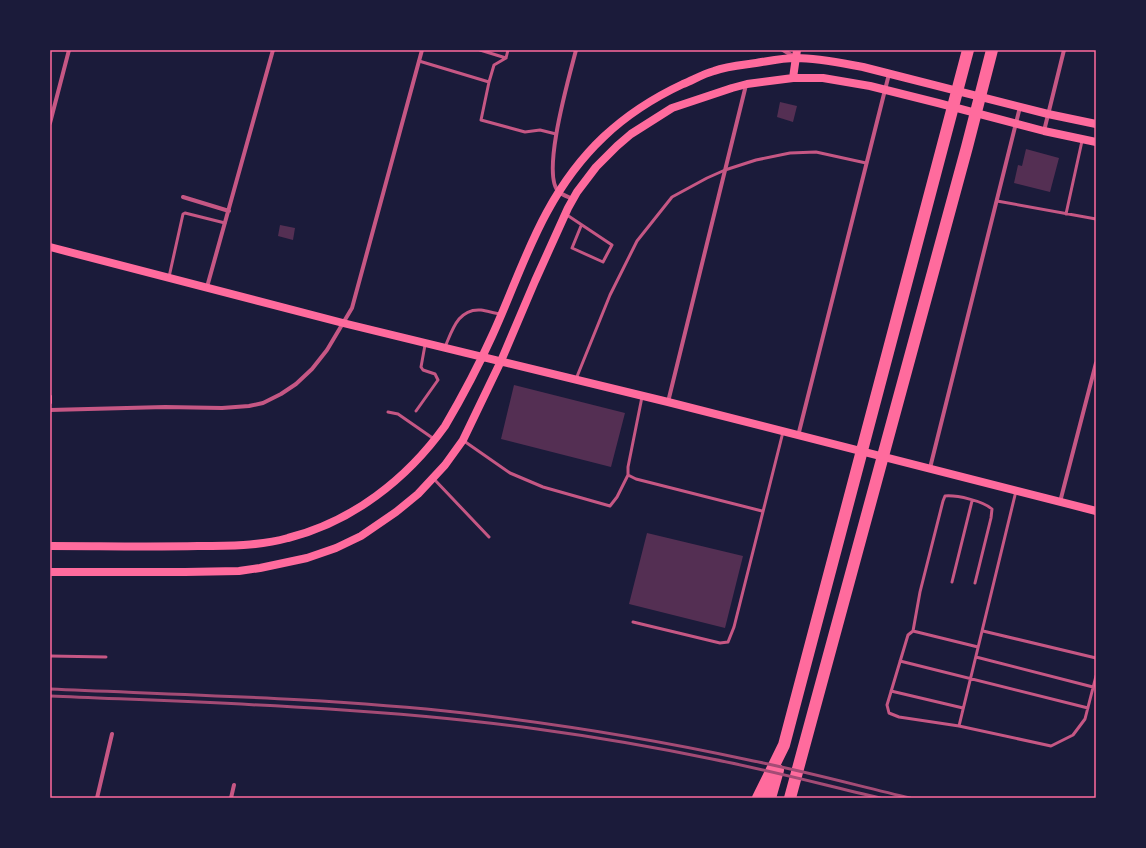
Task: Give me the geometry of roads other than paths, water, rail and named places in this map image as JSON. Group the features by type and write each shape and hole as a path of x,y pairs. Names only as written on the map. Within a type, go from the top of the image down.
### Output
{"highway":[{"path":"790,796 967,147 992,50"},
{"path":"989,63 997,50"},
{"path":"766,794 784,745 967,53"}],"main road":[{"path":"793,78 796,54"},
{"path":"50,546 187,547 246,545 288,538 309,532 351,513 368,502 414,464 436,440 445,426 460,400 540,227 559,192 580,162 594,146 629,115 652,100 713,71 774,60 796,54 845,63 1048,114 1096,124"},
{"path":"50,572 239,571 307,558 336,548 370,530 418,494 445,465 463,440 501,361 565,214 596,167 631,134 672,108 746,84 793,78 823,78 856,83 1015,124 1096,142"},
{"path":"50,247 343,323 642,395 798,436 1016,490 1096,512"}],"street":[{"path":"50,123 69,50"},
{"path":"207,287 273,50"},
{"path":"50,410 165,407 222,408 248,406 263,403 286,391 312,369 327,350 352,308 422,50"},
{"path":"574,199 559,192 555,185 553,169 556,134 576,50"},
{"path":"783,50 796,54"},
{"path":"1044,131 1064,50"},
{"path":"798,436 889,74"},
{"path":"668,402 746,84"},
{"path":"930,468 1020,106"},
{"path":"183,197 229,211"},
{"path":"1060,502 1096,362"},
{"path":"97,798 112,734"},
{"path":"231,798 234,785"}],"lane":[{"path":"480,50 506,58"},
{"path":"508,50 506,58 494,65 481,120 525,132 540,130 556,134"},
{"path":"419,61 490,82"},
{"path":"1066,214 1082,139"},
{"path":"576,379 610,295 637,241 672,197 725,170 756,160 790,154 816,152 866,163"},
{"path":"997,201 1096,219"},
{"path":"169,278 183,214 185,213 225,223"},
{"path":"565,214 581,226 612,245 603,262 572,248 581,226"},
{"path":"445,347 454,325 463,314 480,310 501,314"},
{"path":"416,410 438,380 435,374 422,370 421,367 426,343"},
{"path":"463,440 510,473 543,487 610,506 617,498 628,475 628,466 642,395"},
{"path":"388,412 398,414 436,440"},
{"path":"633,622 720,643 728,642 734,627 783,432"},
{"path":"628,475 636,479 762,511"},
{"path":"433,478 489,537"},
{"path":"960,726 963,708 983,631 1016,490"},
{"path":"975,583 992,509 988,505 952,496 945,496 920,592 913,631 908,635 887,705 889,713 898,717 960,726 1051,746 1073,735 1085,719 1096,676"},
{"path":"952,582 972,501"},
{"path":"913,631 978,647"},
{"path":"983,631 1096,658"},
{"path":"50,656 106,658"},
{"path":"976,657 1093,687"},
{"path":"900,661 1088,708"},
{"path":"891,691 963,708"}],"railway":[{"path":"50,689 309,700 413,708 499,717 570,727 675,745 786,768 910,798"},
{"path":"50,696 355,711 537,729 668,750 754,768 880,798"}]}
